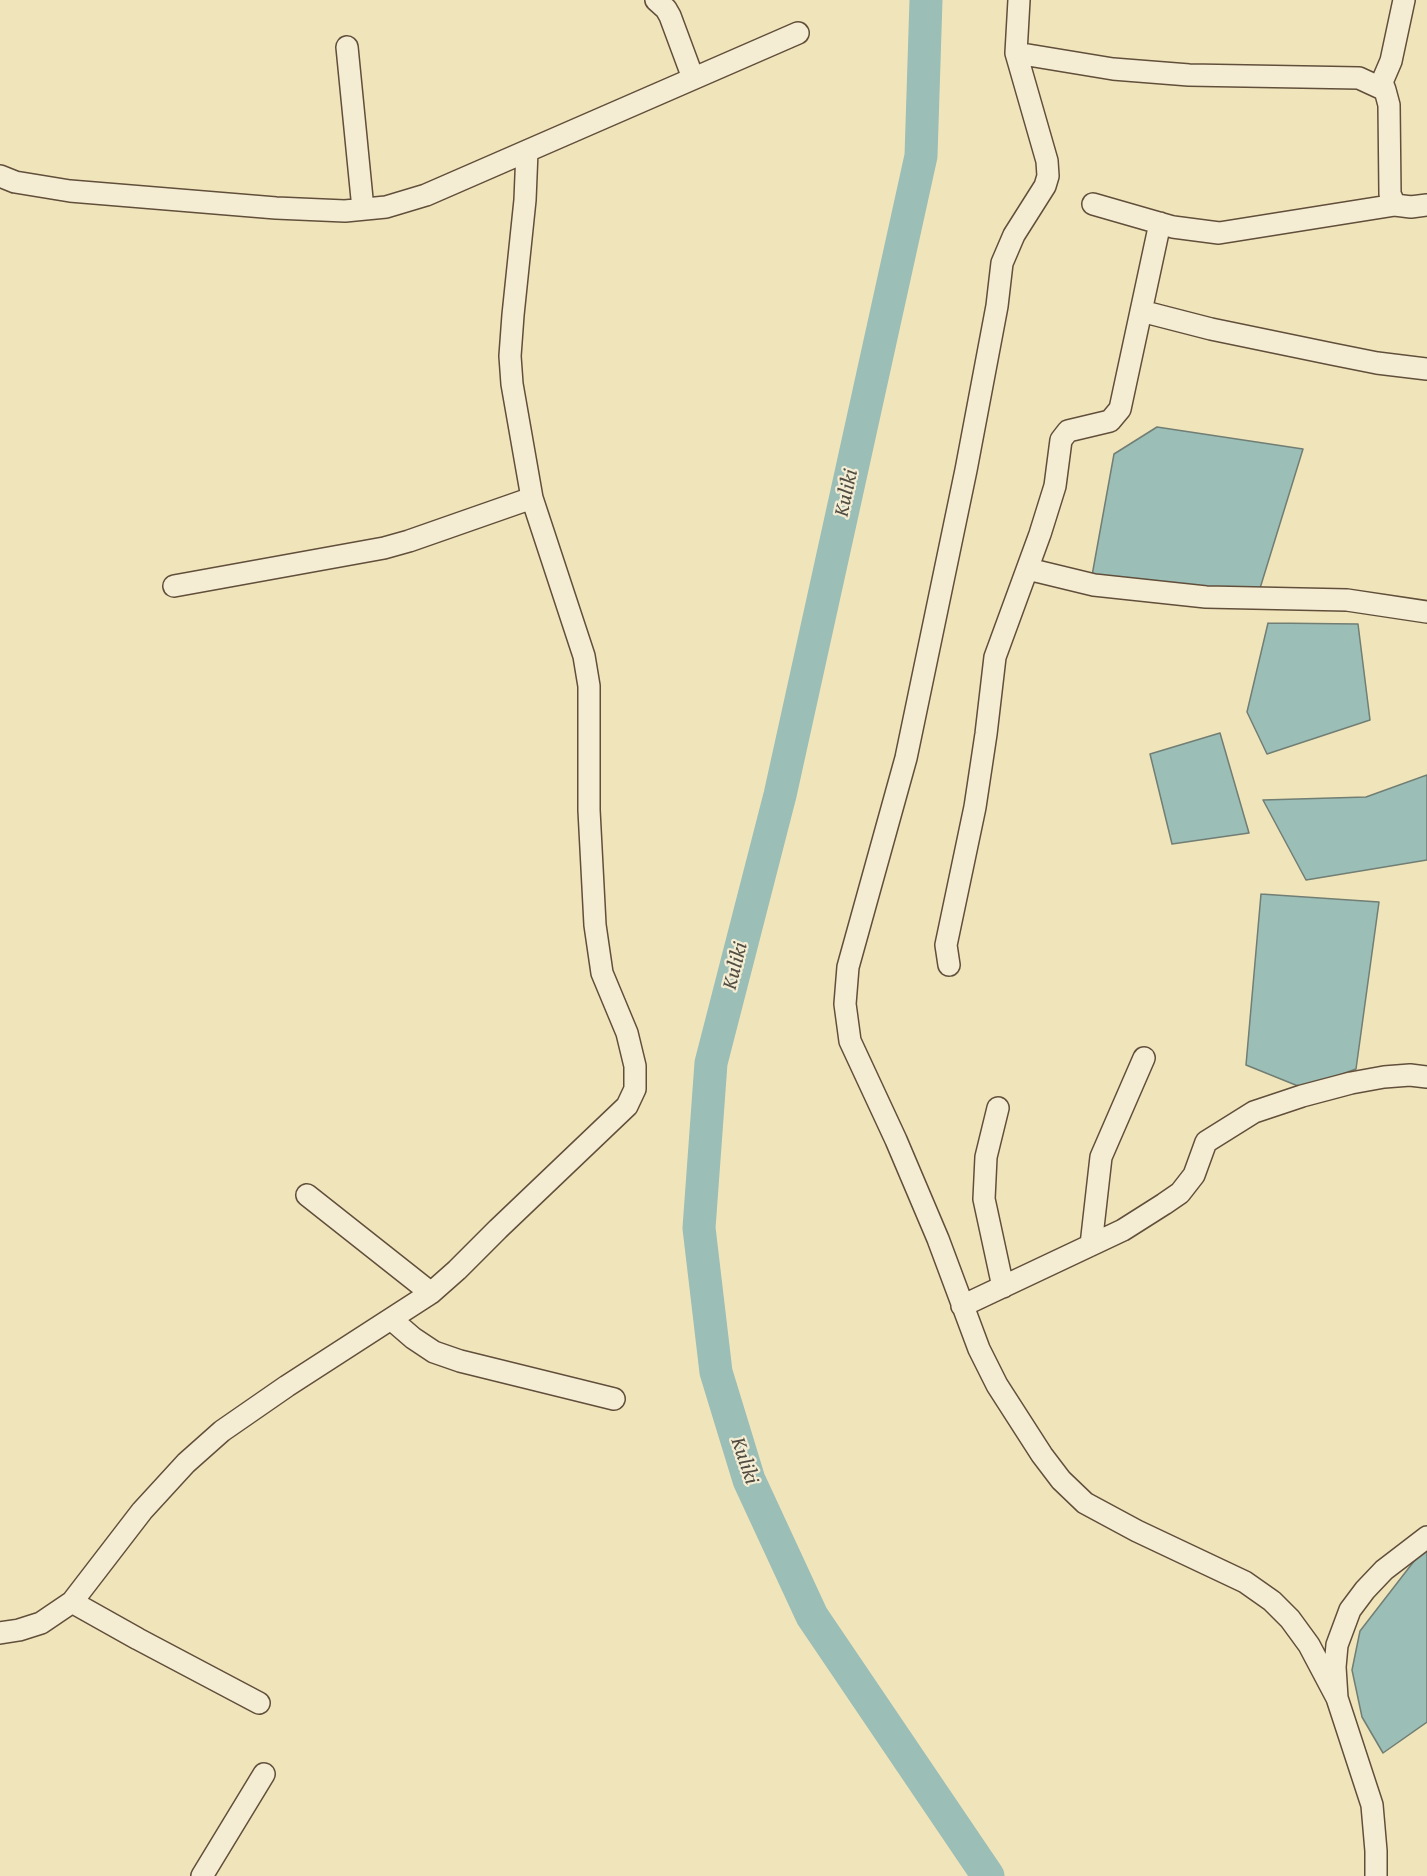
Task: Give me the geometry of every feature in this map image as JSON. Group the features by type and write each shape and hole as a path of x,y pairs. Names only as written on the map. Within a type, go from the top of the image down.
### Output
{"street":[{"path":"656,0 670,16 693,78"},
{"path":"1018,0 1016,53 1047,161 1048,176 1045,186 1014,235 1002,263 997,306 966,470 906,758 848,968 844,1004 850,1041 896,1140 938,1239 979,1349 998,1385 1042,1455 1061,1480 1085,1503 1137,1531 1245,1582 1272,1601 1290,1619 1309,1645 1337,1698 1372,1805 1376,1876"},
{"path":"1395,205 1390,194 1389,105 1382,82 1391,61 1404,0"},
{"path":"0,176 15,182 70,191 276,208 345,211 386,207 426,195 798,33"},
{"path":"347,47 363,209"},
{"path":"1016,53 1113,69 1190,75 1359,78 1385,90"},
{"path":"0,1633 41,1623 72,1602 142,1511 186,1463 222,1431 430,1293 463,1265 627,1106 635,1089 635,1066 630,1044 602,973 597,936 589,810 589,686 586,666 581,644 532,498 512,384 510,356 525,200 527,151"},
{"path":"1093,204 1160,224 1219,233 1395,205 1411,207 1427,205"},
{"path":"949,965 946,945 975,807 995,657 1011,609 1028,569 1055,486 1061,440 1068,431 1110,421 1120,409 1160,224"},
{"path":"1141,311 1332,354 1377,363 1427,369"},
{"path":"174,586 384,548 532,498"},
{"path":"1028,569 1094,585 1206,597 1347,600 1427,612"},
{"path":"1091,1245 1101,1157 1144,1058"},
{"path":"962,1306 1123,1230 1180,1193 1194,1175 1206,1142 1254,1112 1351,1083 1402,1076 1427,1077"},
{"path":"998,1108 986,1157 984,1198 1003,1287"},
{"path":"307,1195 430,1293"},
{"path":"391,1319 434,1352 492,1370 614,1399"},
{"path":"1337,1698 1336,1645 1350,1610 1384,1570 1427,1537"},
{"path":"72,1602 138,1640 259,1703"},
{"path":"202,1876 264,1774"}],"water":[{"path":"1157,427 1303,449 1257,598 1091,581 1114,454"},
{"path":"1268,623 1358,624 1370,720 1267,754 1247,712"},
{"path":"1220,733 1249,833 1172,844 1150,754"},
{"path":"1427,775 1427,860 1306,880 1263,800 1366,797"},
{"path":"1261,894 1379,902 1356,1069 1303,1088 1246,1065"},
{"path":"1427,1550 1427,1722 1383,1753 1362,1717 1352,1670 1360,1631 1418,1556"}],"waterway":[{"name":"Kuliki","path":"926,0 921,156 780,795 711,1063 699,1228 716,1372 749,1480 812,1616 988,1876"}]}
